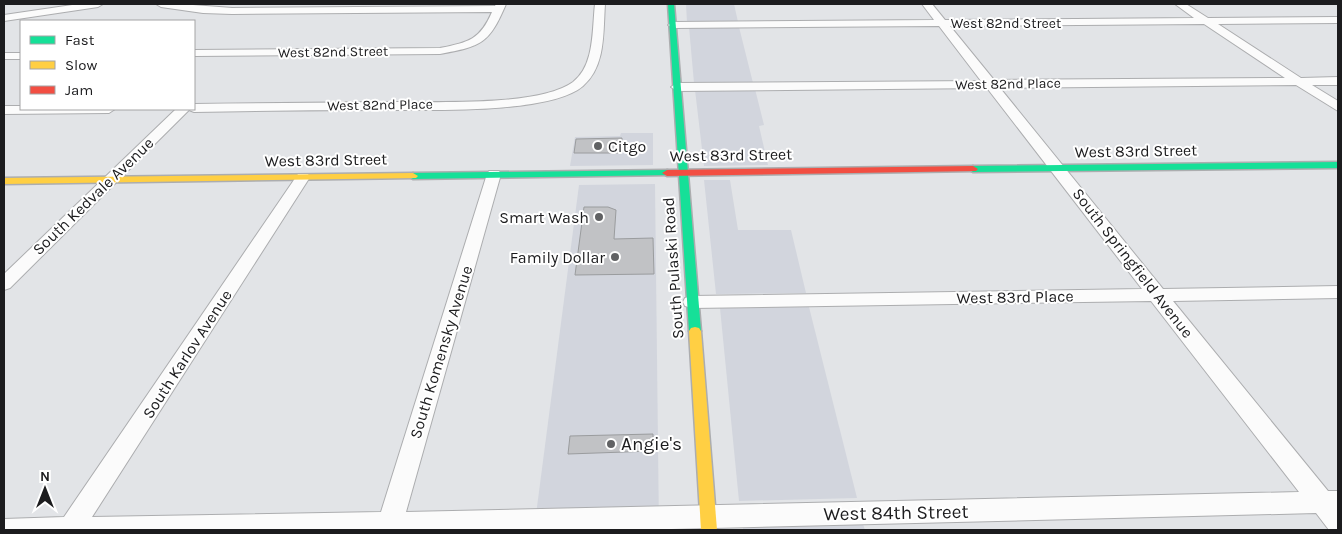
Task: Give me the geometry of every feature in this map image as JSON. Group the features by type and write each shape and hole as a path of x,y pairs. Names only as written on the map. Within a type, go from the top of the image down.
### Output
{"street":[{"path":"4,18 98,4"},
{"path":"161,4 232,12 499,7"},
{"name":"West 82nd Place","path":"195,108 499,104 571,94 584,80 593,62 600,4"},
{"name":"South Pulaski Road","path":"671,4 708,524"},
{"name":"South Springfield Avenue","path":"927,4 1156,294 1330,503 1338,523"},
{"path":"1180,4 1338,107"},
{"name":"West 82nd Street","path":"195,53 440,51 475,47 489,32 499,7"},
{"name":"West 82nd Street","path":"673,26 1338,20"},
{"path":"4,56 20,56"},
{"name":"West 82nd Place","path":"677,87 1338,81"},
{"path":"4,110 20,110"},
{"name":"South Kedvale Avenue","path":"4,284 182,110"},
{"name":"West 83rd Street","path":"4,181 1338,165"},
{"name":"South Komensky Avenue","path":"389,527 494,174"},
{"name":"South Karlov Avenue","path":"71,529 303,177"},
{"name":"West 83rd Place","path":"692,302 1338,292"},
{"name":"West 84th Street","path":"4,530 708,524 1330,503"}],"shaded area":[{"path":"686,4 734,4 738,22 687,23"},
{"path":"689,27 739,27 753,83 694,83"},
{"path":"755,89 764,125 759,126 768,165 704,166 695,90"},
{"path":"621,133 653,133 653,165 570,166 575,137 620,136"},
{"path":"704,180 730,180 738,230 791,230 806,293 716,294"},
{"path":"655,184 659,530 534,530 579,185"},
{"path":"809,307 857,498 739,501 720,308"},
{"path":"863,524 865,530 743,530 743,526"}],"building":[{"name":"Citgo","path":"622,138 621,153 574,153 576,139"},
{"name":"Family Dollar","path":"584,207 608,207 616,210 614,239 653,238 654,274 575,275"},
{"name":"Angie's","path":"653,434 653,451 568,454 570,436"}],"traffic: fast":[{"path":"671,4 695,331"},
{"path":"973,169 1338,165"},
{"path":"413,176 667,173"}],"traffic: slow":[{"path":"4,181 413,176"},
{"path":"695,331 709,530"}],"traffic: jam":[{"path":"667,173 973,169"}],"place":[{"name":"Citgo","path":"598,146"},
{"name":"Smart Wash","path":"599,217"},
{"name":"Family Dollar","path":"615,257"},
{"name":"Angie's","path":"611,444"}]}
